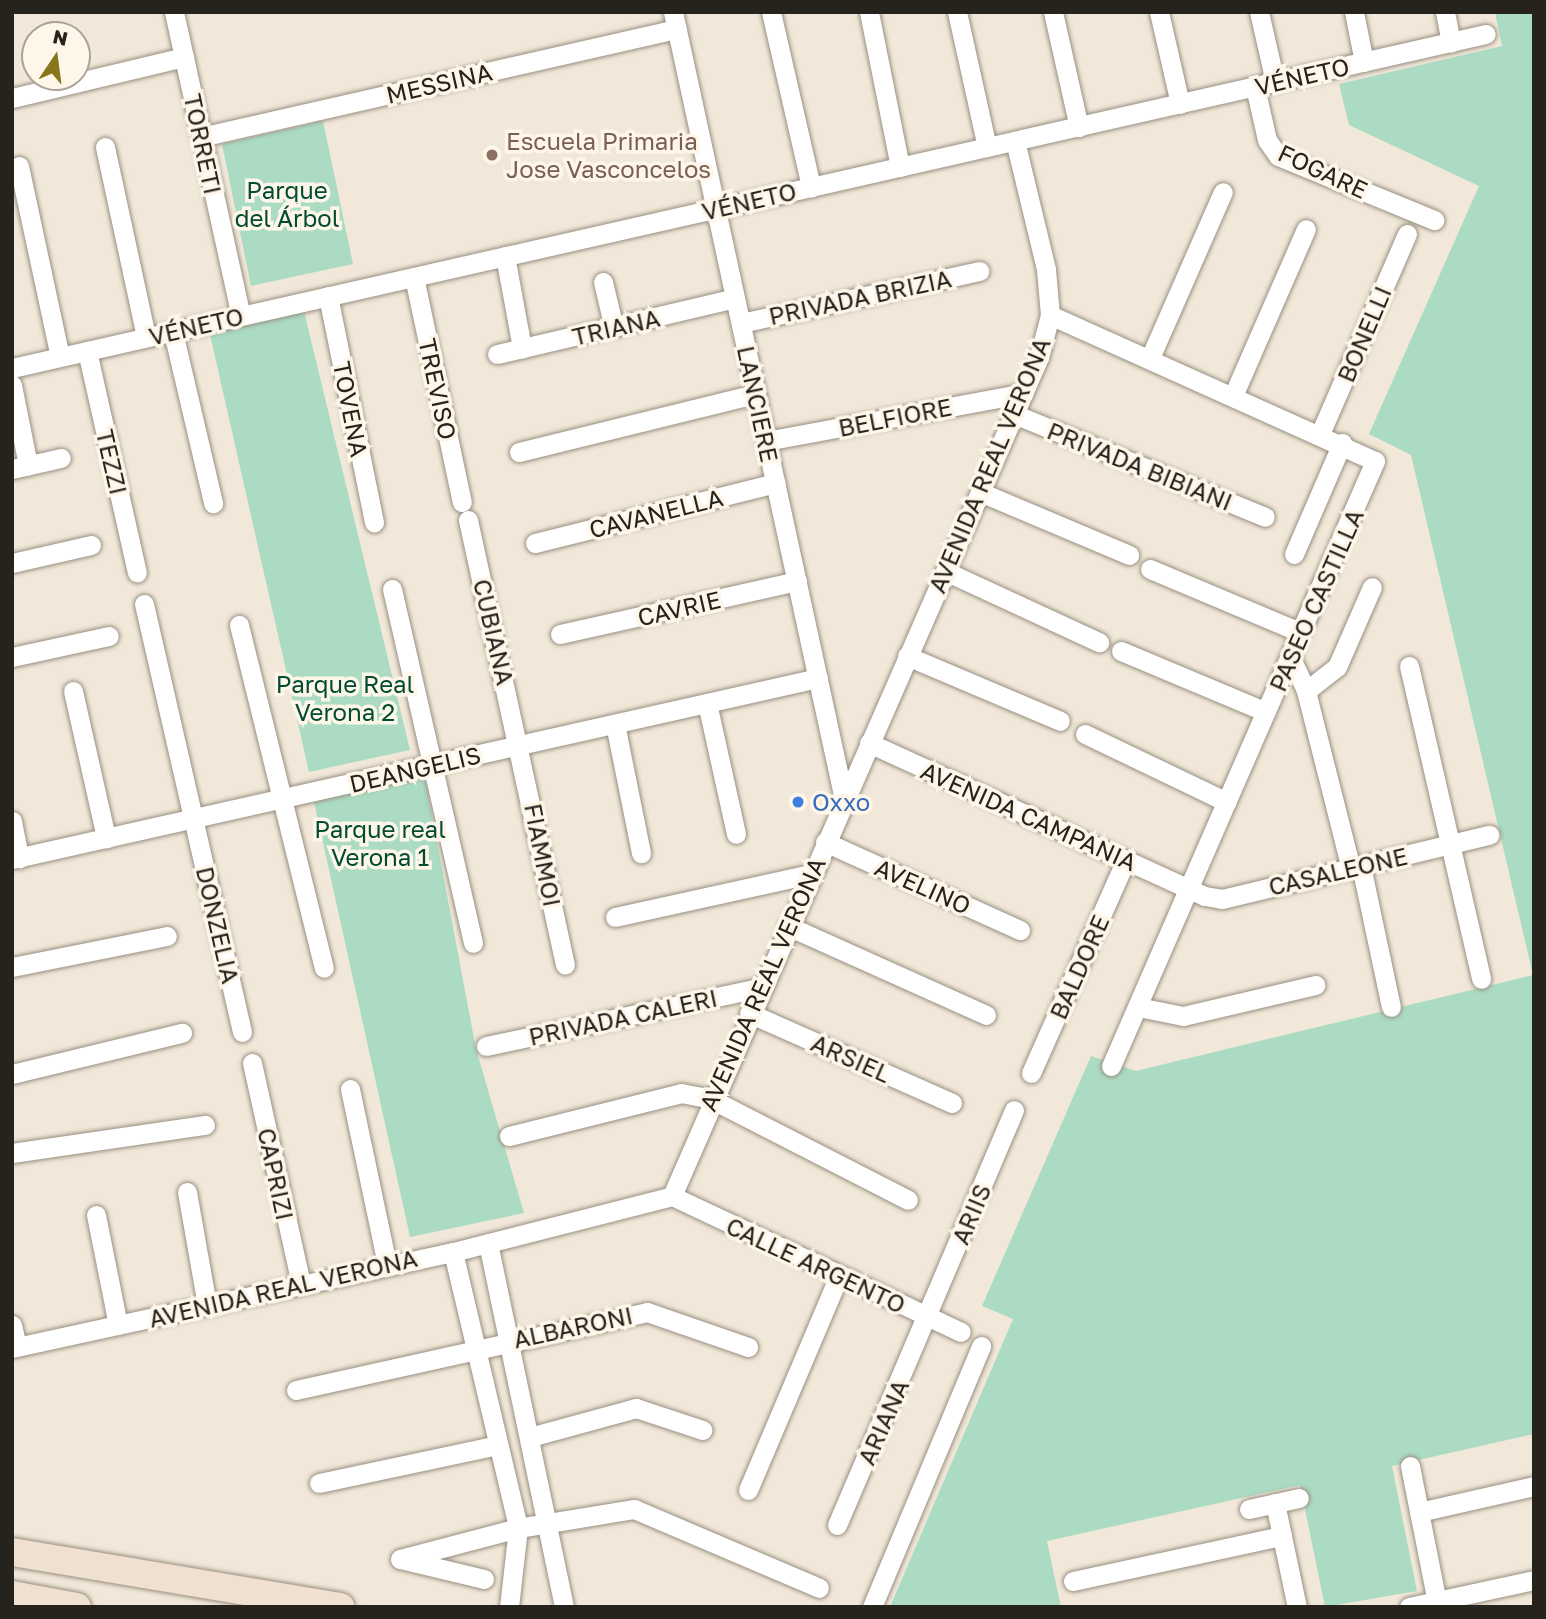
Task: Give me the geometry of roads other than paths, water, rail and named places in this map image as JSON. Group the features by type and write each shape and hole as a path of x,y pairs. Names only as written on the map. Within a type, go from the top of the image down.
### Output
{"street":[{"name":"TORRETI","path":"174,12 241,316"},
{"path":"771,12 811,187"},
{"path":"869,12 900,167"},
{"path":"957,12 987,147"},
{"path":"1053,12 1079,127"},
{"path":"1159,12 1180,104"},
{"path":"1259,12 1275,82"},
{"path":"1354,12 1364,62"},
{"path":"1446,12 1451,42"},
{"name":"MESSINA","path":"201,137 675,20"},
{"name":"LANCIERE","path":"675,20 843,795"},
{"name":"VÉNETO","path":"12,368 1486,34"},
{"path":"12,97 184,57"},
{"name":"FOGARE","path":"1255,87 1267,141 1278,156 1434,220"},
{"name":"AVENIDA REAL VERONA","path":"14,1347 387,1264 453,1252 672,1196 711,1098 825,842 843,795 869,743 1024,393 1050,315 1015,141"},
{"path":"105,147 146,337"},
{"path":"19,166 60,357"},
{"path":"1150,358 1223,192"},
{"path":"1233,396 1306,229"},
{"name":"BONELLI","path":"1320,434 1407,234"},
{"path":"505,256 522,348"},
{"name":"PRIVADA BRIZIA","path":"741,323 979,271"},
{"name":"TREVISO","path":"414,277 465,511"},
{"path":"603,282 614,328"},
{"name":"TOVENA","path":"328,296 374,522"},
{"name":"TRIANA","path":"497,354 735,299"},
{"name":"PASEO CASTILLA","path":"1050,315 1342,443 1375,461 1375,469 1300,632 1111,1066"},
{"path":"173,332 213,503"},
{"name":"TEZZI","path":"87,351 137,572"},
{"path":"12,385 20,467 61,458"},
{"name":"BELFIORE","path":"766,441 1024,393"},
{"path":"519,452 756,394"},
{"name":"PRIVADA BIBIANI","path":"1014,414 1265,517"},
{"path":"1294,554 1342,443"},
{"name":"CAVANELLA","path":"535,543 776,483"},
{"path":"980,492 1129,555"},
{"name":"CUBIANA","path":"465,511 521,745"},
{"path":"12,563 92,545"},
{"path":"1150,569 1300,632"},
{"path":"945,571 1099,642"},
{"name":"CAVRIE","path":"560,634 797,581"},
{"path":"1307,691 1337,667 1372,587"},
{"path":"392,589 473,943"},
{"name":"DONZELIA","path":"144,604 242,1032"},
{"path":"239,625 324,968"},
{"path":"12,657 108,636"},
{"path":"1121,651 1266,712"},
{"path":"907,656 1060,721"},
{"path":"1290,656 1307,691 1356,867 1391,1007"},
{"path":"1409,666 1481,979"},
{"name":"DEANGELIS","path":"16,859 818,678"},
{"path":"73,691 106,838"},
{"path":"707,703 736,834"},
{"path":"615,724 641,853"},
{"path":"1085,734 1227,802"},
{"name":"AVENIDA CAMPANIA","path":"869,743 1188,889"},
{"name":"FIAMMOI","path":"521,745 565,965"},
{"path":"12,821 16,859"},
{"name":"CASALEONE","path":"1188,889 1222,899 1489,835"},
{"name":"AVELINO","path":"825,842 1020,930"},
{"name":"BALDORE","path":"1031,1073 1126,860"},
{"path":"615,917 811,874"},
{"path":"788,926 986,1015"},
{"path":"12,967 167,936"},
{"path":"1138,1007 1183,1016 1315,985"},
{"name":"PRIVADA CALERI","path":"486,1046 760,988"},
{"name":"ARSIEL","path":"749,1013 952,1104"},
{"path":"12,1074 182,1033"},
{"name":"CAPRIZI","path":"252,1063 301,1284"},
{"path":"350,1089 387,1264"},
{"path":"509,1136 681,1093 711,1098 908,1200"},
{"name":"ARIIS","path":"928,1318 1014,1110"},
{"path":"12,1153 205,1125"},
{"path":"187,1192 207,1305"},
{"name":"CALLE ARGENTO","path":"672,1196 838,1278 961,1332"},
{"path":"96,1215 118,1325"},
{"path":"488,1243 564,1607"},
{"path":"453,1252 517,1528 509,1607"},
{"path":"748,1490 838,1278"},
{"name":"ALBARONI","path":"296,1390 510,1340 659,1312 748,1348"},
{"name":"ARIANA","path":"837,1525 928,1318"},
{"path":"12,1325 14,1347"},
{"path":"872,1607 981,1346"},
{"path":"530,1437 636,1408 702,1430"},
{"path":"319,1483 498,1445"},
{"path":"1410,1466 1437,1604"},
{"path":"1419,1512 1534,1486"},
{"path":"1249,1509 1299,1498"},
{"path":"1275,1503 1297,1607"},
{"path":"484,1579 400,1559 517,1528 650,1511 819,1588"},
{"path":"1073,1581 1282,1536"},
{"path":"12,1552 278,1602 340,1607"},
{"path":"1409,1607 1437,1604 1534,1580"},
{"path":"12,1595 60,1605"}],"place":[{"name":"Escuela Primaria Jose Vasconcelos","path":"492,155"},
{"name":"Oxxo","path":"798,802"}],"park label":[{"name":"Parque del Árbol","path":"287,204"},
{"name":"Parque Real Verona 2","path":"345,698"},
{"name":"Parque real Verona 1","path":"380,843"}]}
